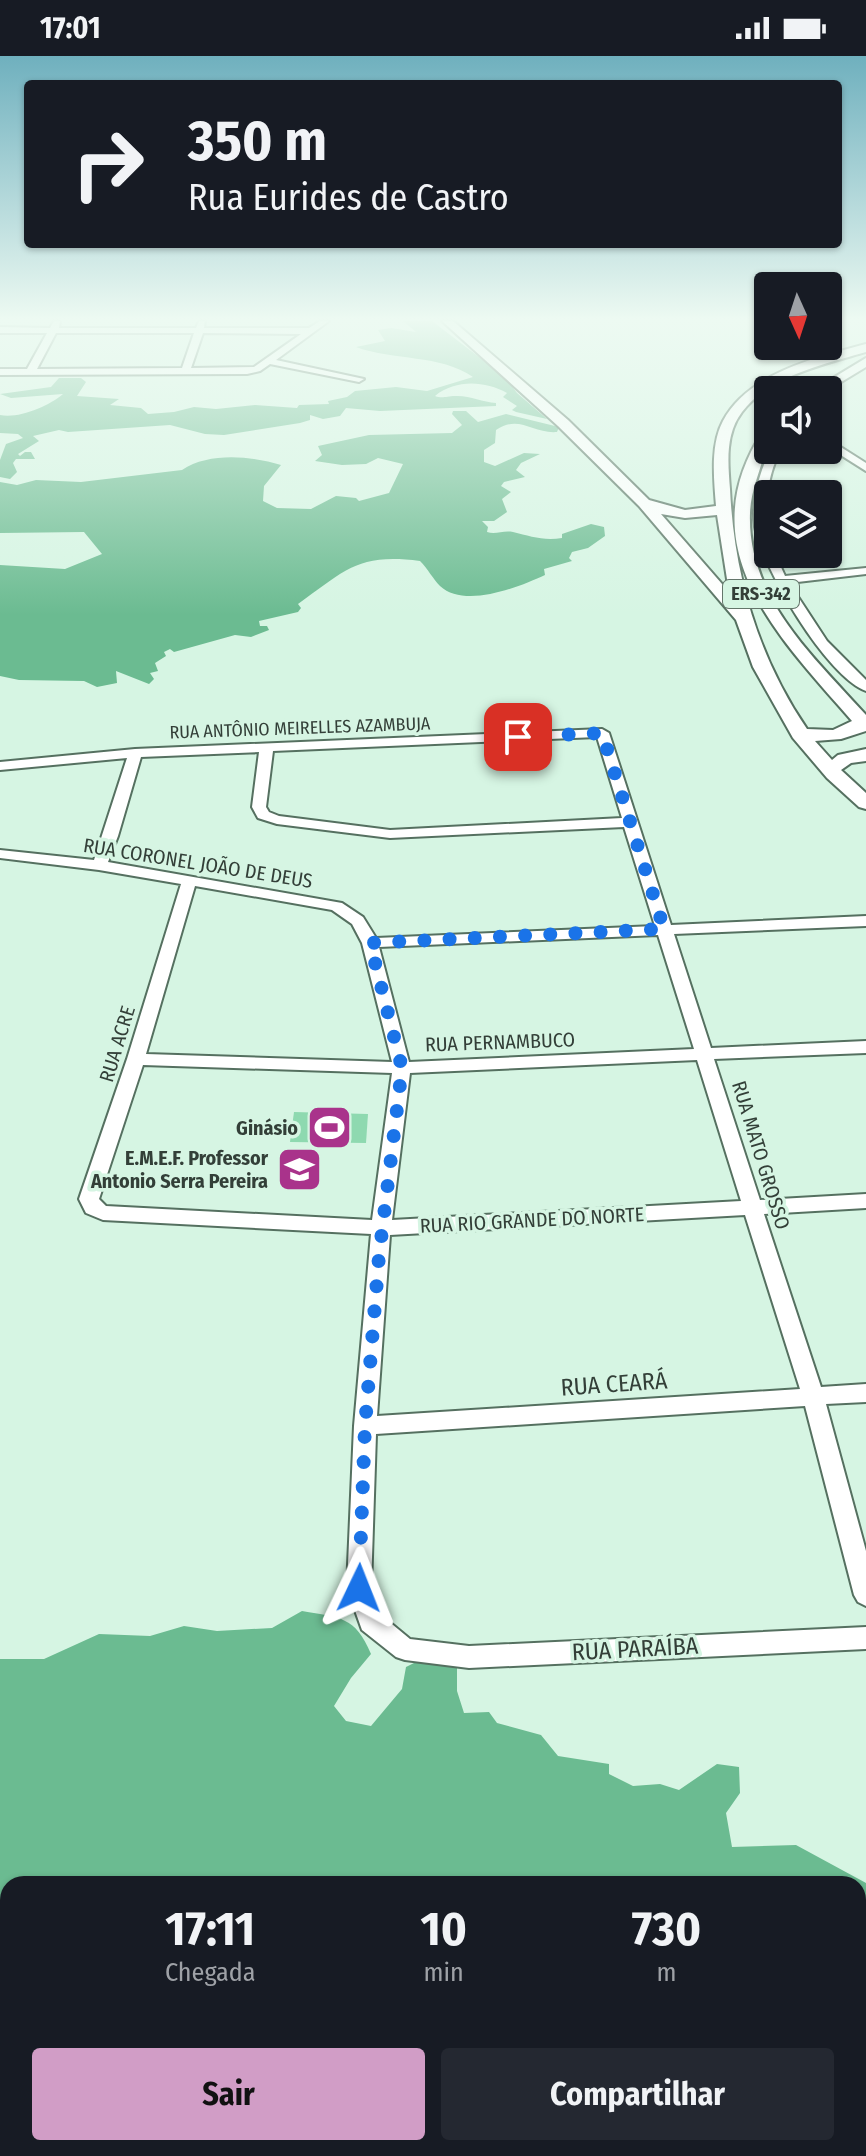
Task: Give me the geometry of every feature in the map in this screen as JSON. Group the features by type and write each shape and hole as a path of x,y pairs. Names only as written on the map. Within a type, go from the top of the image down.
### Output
{"main road":[{"path":"558,419 644,503 742,618"},
{"name":"ERS-342","path":"730,419 725,434 723,509 742,618 780,705 799,734 866,803"},
{"name":"ERS-342","path":"754,459 744,482 743,524 748,563 762,597 864,724"},
{"path":"644,503 667,513 684,515 704,515 723,509"},
{"path":"799,734 835,737 864,724"},
{"path":"831,769 845,759 866,755"}],"street":[{"path":"842,452 866,468"},
{"path":"775,568 831,652 866,687"},
{"path":"780,580 866,571"},
{"name":"RUA ANTÔNIO MEIRELLES AZAMBUJA","path":"0,766 135,753 602,733"},
{"name":"RUA MATO GROSSO","path":"602,733 813,1397 866,1595"},
{"path":"267,747 259,807 263,815 277,820 390,834 629,822"},
{"path":"99,865 111,836 135,753"},
{"name":"RUA CORONEL JOÃO DE DEUS","path":"0,854 99,865 336,906 352,914 362,924 370,943"},
{"name":"RUA ACRE","path":"103,1213 93,1208 89,1199 136,1059 189,881"},
{"path":"365,1426 381,1228 402,1068 370,943 866,921"},
{"name":"RUA PERNAMBUCO","path":"136,1059 402,1068 866,1047"},
{"name":"RUA RIO GRANDE DO NORTE","path":"103,1213 381,1228 866,1201"},
{"name":"RUA CEARÁ","path":"365,1426 866,1393"},
{"name":"RUA PARAÍBA","path":"365,1426 359,1588 371,1622 405,1649 469,1657 866,1638"}],"green space":[{"path":"0,419 310,419 224,435 205,434 170,425 68,432 59,430 33,436 39,441 18,454 31,452 35,459 16,459 13,463 17,472 10,479 0,477 0,460 6,444 23,438 18,434 0,433"},
{"path":"457,419 475,419 478,422 526,419 559,427 557,432 548,432 512,424 496,430 495,443 484,450 484,462 495,466 524,453 540,454 521,463 516,470 525,477 504,482 501,486 511,492 502,499 507,512 494,521 482,521 488,527 487,532 555,539 591,524 604,527 605,536 588,548 572,552 569,558 572,561 544,569 545,575 507,590 477,596 451,593 440,586 420,561 367,562 341,573 298,604 301,608 298,612 259,621 260,626 267,626 269,630 251,637 235,635 164,652 166,656 155,663 158,671 150,673 154,679 149,684 116,671 117,683 97,687 84,681 19,680 0,676 0,565 65,569 102,554 84,532 0,533 0,482 17,485 36,480 81,482 182,470 217,458 257,459 281,465 264,486 263,501 277,508 311,509 336,496 359,501 389,493 403,464 378,458 366,464 342,465 315,461 322,455 318,446 369,435 452,433 462,425"},
{"name":"Ginásio","path":"294,1112 368,1114 366,1143 290,1142"},
{"path":"302,1611 337,1618 359,1632 371,1654 334,1706 346,1721 371,1726 402,1689 406,1667 424,1658 457,1667 457,1691 464,1713 489,1712 497,1723 541,1735 558,1756 609,1764 609,1774 633,1786 660,1784 679,1790 717,1764 739,1767 740,1793 726,1813 732,1847 796,1845 853,1876 0,1876 0,1659 44,1659 99,1634 150,1636 184,1626 217,1631 272,1628"}],"place":[{"name":"Ginásio","path":"329,1128"},
{"name":"E.M.E.F. Professor Antonio Serra Pereira","path":"299,1169"}],"route":[{"path":"359,1588 365,1426 381,1228 402,1068 370,943 664,929 602,733 518,737"}]}
